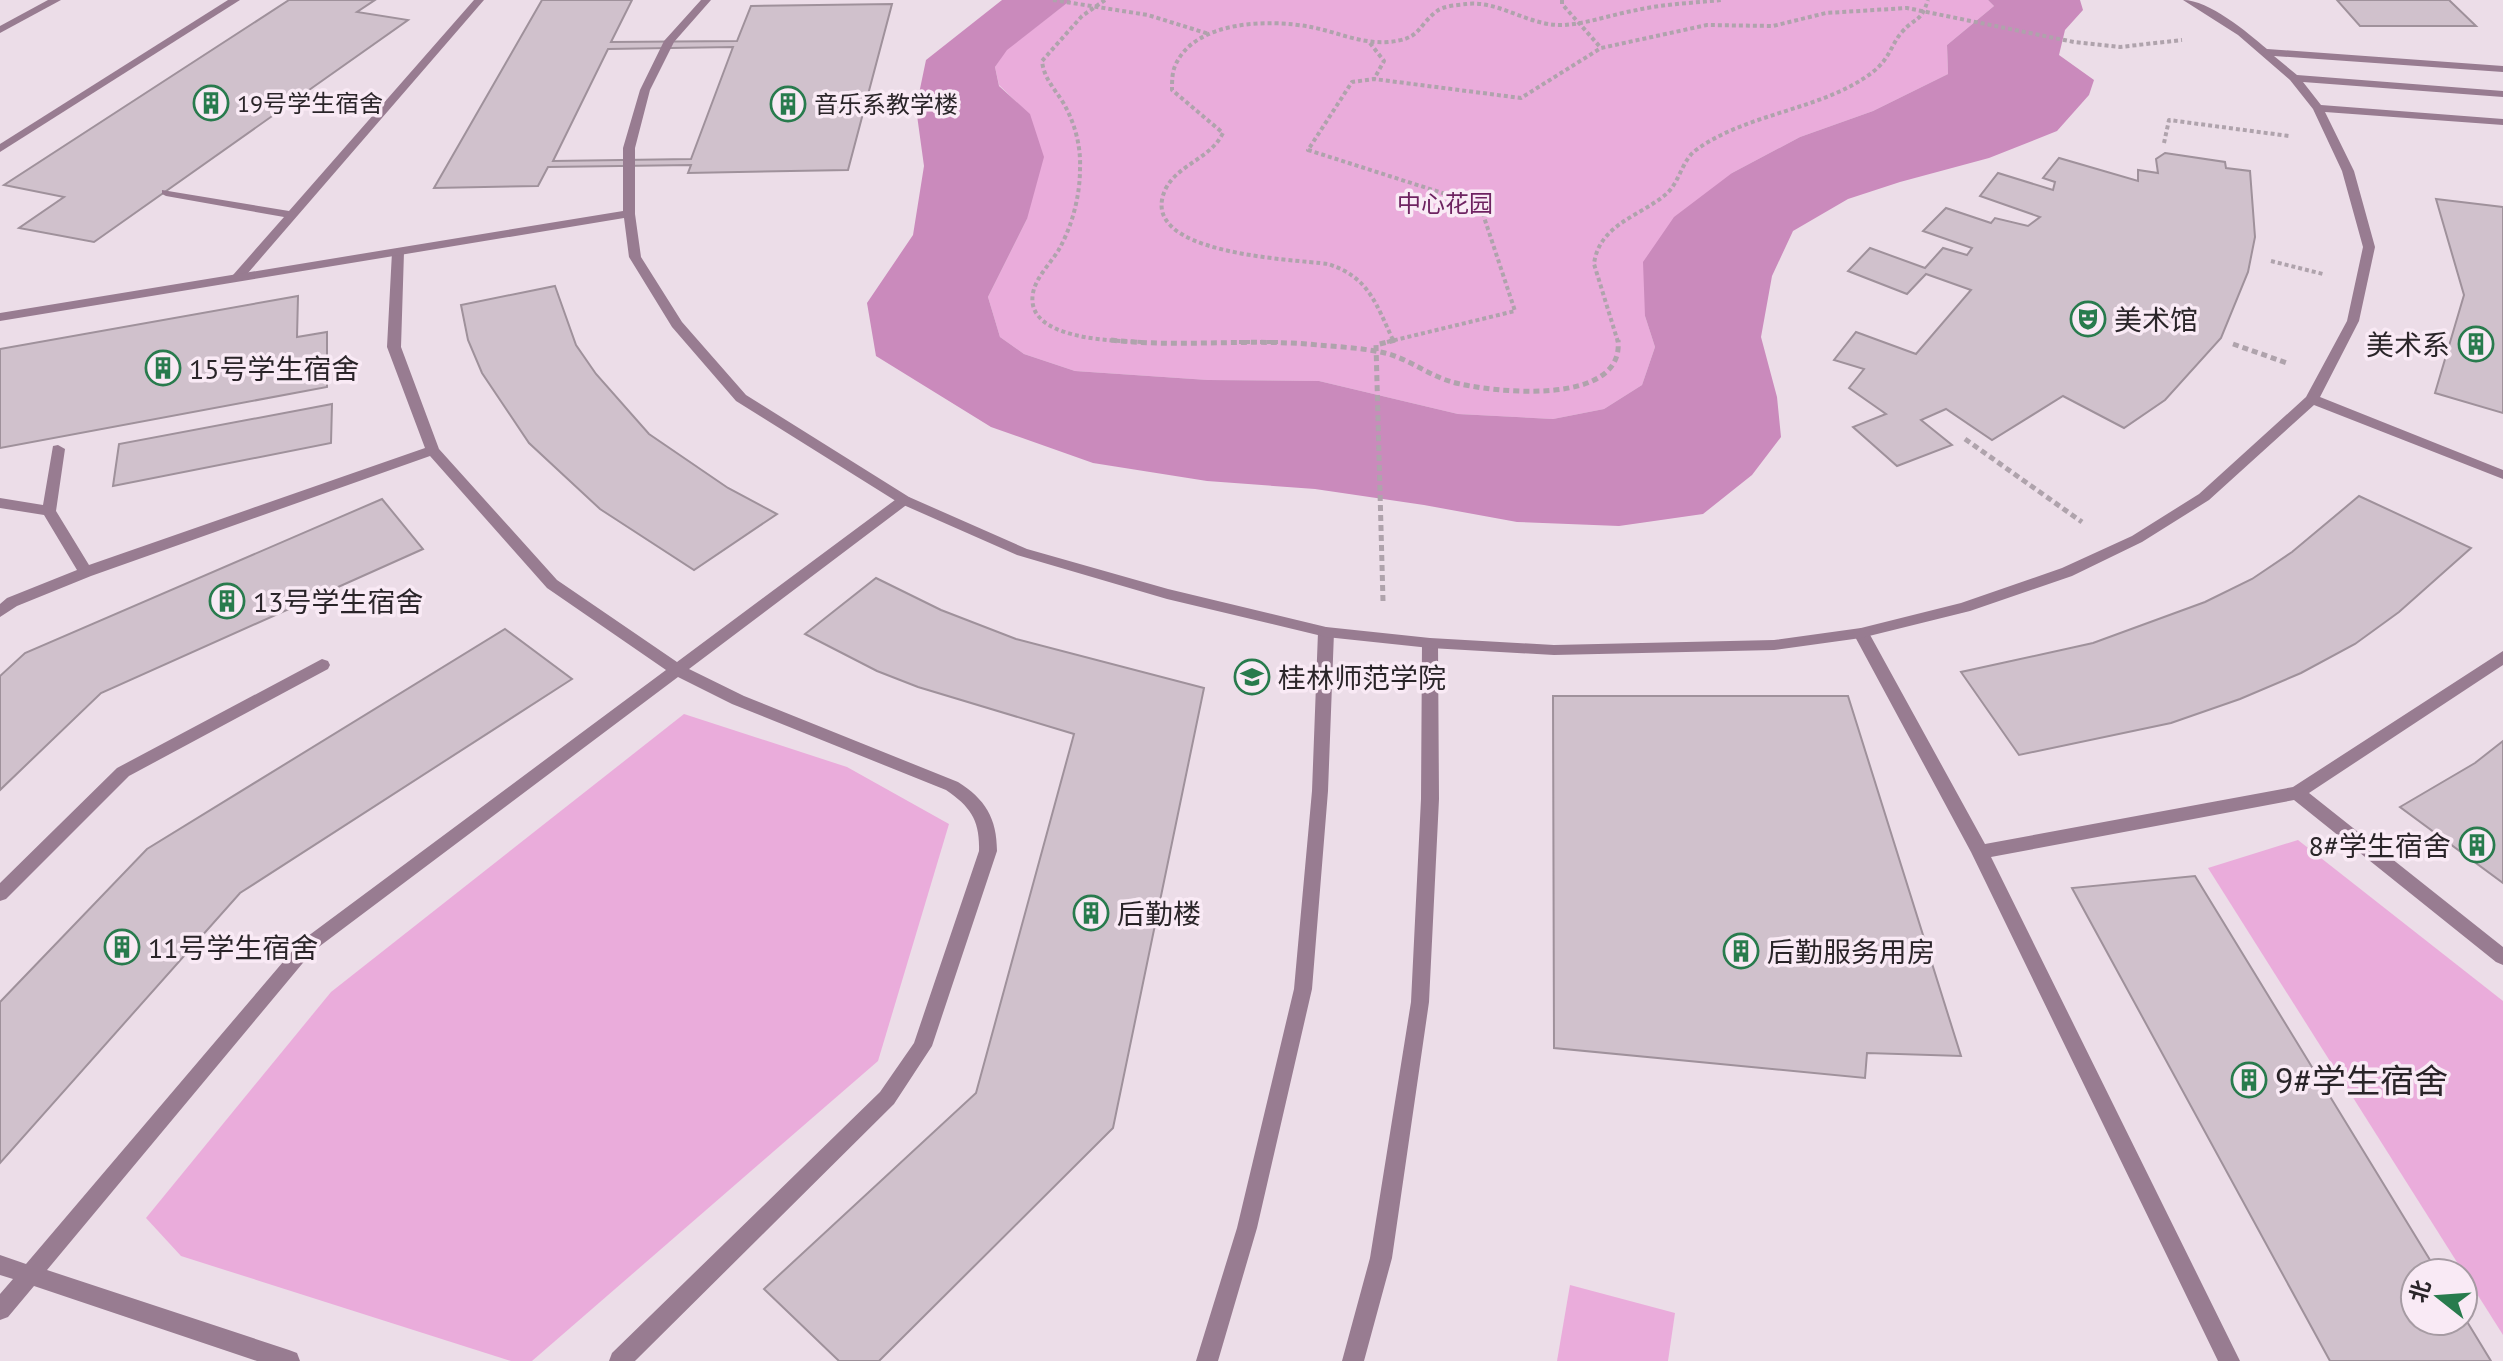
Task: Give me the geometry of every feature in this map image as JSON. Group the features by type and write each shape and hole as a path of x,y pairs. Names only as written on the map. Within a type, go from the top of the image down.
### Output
{"street":[{"path":"0,30 56,0"},
{"path":"0,149 235,0"},
{"path":"237,278 479,0"},
{"path":"706,0 669,41 645,90 629,148 629,214 635,257 677,324 741,398 904,500 1022,552 1167,594 1326,632 1430,643 1554,650 1774,645 1861,633 1965,607 2067,572 2118,548 2204,497 2312,399 2353,321 2369,247 2348,171 2318,108 2294,78 2268,52 2188,0"},
{"path":"2268,52 2503,69"},
{"path":"2294,78 2503,94"},
{"path":"2318,108 2503,122"},
{"path":"166,192 292,215"},
{"path":"0,317 629,214"},
{"path":"398,252 394,347 433,450 552,584 678,670 738,700 952,786 981,808 989,830 988,851 922,1046 906,1073 887,1098 620,1361"},
{"path":"2312,399 2503,475"},
{"path":"58,449 49,511 86,572"},
{"path":"0,612 12,602 86,572 433,450"},
{"path":"0,1310 306,947 904,500"},
{"path":"0,503 49,511"},
{"path":"1207,1361 1247,1228 1303,989 1320,791 1326,632"},
{"path":"1861,633 1980,852 2229,1361"},
{"path":"1353,1361 1381,1258 1420,1002 1430,799 1430,643"},
{"path":"1980,852 2297,793 2503,657"},
{"path":"0,894 123,772 322,665"},
{"path":"2297,793 2503,957"},
{"path":"0,1265 289,1361"}],"path":[{"path":"1053,0 1097,5 1179,22 1210,34"},
{"path":"1105,0 1082,16 1042,61 1043,74 1073,124 1083,166 1071,219 1060,248 1039,277 1031,295 1034,310 1044,322 1057,331 1082,338 1135,340 1166,346 1274,342 1375,352 1397,357 1433,376 1499,390 1562,388 1589,382 1611,370 1618,354 1617,335 1594,264 1596,250 1643,206 1663,196 1672,187 1685,159 1696,151 1874,71 1898,44 1900,33 1922,17 1928,0"},
{"path":"1476,0 1543,24 1579,23 1641,9 1721,0"},
{"path":"1562,2 1601,48"},
{"path":"1393,340 1364,283 1345,269 1219,250 1192,242 1165,217 1162,203 1166,189 1183,170 1207,157 1219,146 1223,133 1213,121 1182,102 1172,90 1170,76 1173,63 1181,52 1210,34 1251,25 1297,24 1369,42 1401,40 1426,29 1438,10 1470,3 1486,5"},
{"path":"1385,638 1376,345 1515,311 1480,205 1308,150 1352,82 1374,79 1521,98 1601,48 1707,25 1773,26 1826,13 1907,8 2074,42 2120,47 2242,33"},
{"path":"1369,42 1384,61 1374,79"},
{"path":"2164,143 2169,120 2334,142"},
{"path":"2271,261 2363,284"},
{"path":"2233,344 2326,376"},
{"path":"1965,439 2118,548"}],"green space":[{"name":"中心花园","path":"1071,0 1988,0 1994,6 1947,45 1948,74 1873,111 1800,137 1732,173 1645,316 1655,347 1642,385 1604,409 1553,419 1458,414 1319,381 1208,380 1075,371 1024,354 1000,337 988,297 1027,219 1030,115 999,85 995,67 1006,50"},
{"path":"684,714 847,767 949,824 878,1061 532,1361 511,1361 181,1256 146,1218 331,992"},
{"path":"2298,840 2503,1001 2503,1335 2479,1297 2479,1257 2454,1257 2208,868"},
{"path":"1570,1285 1675,1313 1668,1361 1557,1361"}],"shaded area":[{"path":"1002,0 1071,0 1007,50 995,67 999,86 1030,114 1044,157 1027,219 988,297 1000,337 1024,354 1075,371 1208,380 1319,381 1458,414 1553,419 1604,409 1642,385 1655,347 1645,316 1643,262 1674,217 1732,173 1800,137 1873,111 1948,74 1947,45 1994,6 1988,0 2080,0 2083,10 2065,30 2059,55 2094,80 2089,95 2057,131 1989,158 1848,199 1793,231 1772,276 1761,337 1777,397 1781,437 1752,475 1703,514 1619,526 1517,522 1315,489 1207,481 1093,463 991,427 876,356 867,303 913,235 924,166 916,108 926,60"}],"building":[{"name":"19号学生宿舍","path":"289,0 375,0 357,12 408,20 94,242 19,228 64,197 4,185"},
{"name":"音乐系教学楼","path":"542,0 632,0 611,42 737,41 751,6 892,4 848,170 688,173 691,165 548,167 538,186 434,188","holes":["733,47 691,159 553,161 608,49"]},
{"path":"2337,0 2449,0 2476,26 2360,26"},
{"name":"美术馆","path":"2165,153 2225,162 2226,168 2250,171 2255,237 2248,272 2221,338 2165,400 2124,428 2063,396 1992,440 1946,409 1921,420 1952,445 1897,466 1853,427 1886,414 1849,388 1864,369 1834,360 1856,332 1916,354 1971,290 1926,274 1907,294 1848,271 1870,248 1925,268 1943,248 1967,255 1972,248 1923,231 1946,208 1991,223 1995,218 2028,226 2040,217 1980,196 1998,173 2053,190 2055,182 2043,178 2059,158 2138,181 2138,170 2158,173 2156,159"},
{"name":"美术系","path":"2436,199 2503,207 2503,413 2435,393 2464,295"},
{"path":"555,286 576,345 596,374 649,434 728,488 777,514 694,570 600,509 529,443 482,373 468,340 461,305"},
{"name":"15号学生宿舍","path":"298,296 297,337 327,332 327,387 0,448 0,349"},
{"path":"332,404 331,443 113,486 119,444"},
{"path":"2359,496 2471,548 2399,612 2355,644 2301,673 2171,723 2019,755 1961,672 2093,643 2205,602 2252,579 2292,552"},
{"name":"13号学生宿舍","path":"382,499 423,549 101,693 0,790 0,676 25,653"},
{"name":"后勤楼","path":"876,578 941,610 1016,639 1204,688 1113,1128 879,1361 839,1361 764,1289 976,1093 1074,734 918,687 877,671 805,634"},
{"name":"11号学生宿舍","path":"505,629 572,679 240,893 0,1163 0,1002 147,849"},
{"name":"后勤服务用房","path":"1553,696 1848,696 1961,1056 1867,1053 1865,1078 1554,1048"},
{"name":"8#学生宿舍","path":"2503,741 2503,883 2400,807 2475,763"},
{"name":"9#学生宿舍","path":"2195,876 2428,1257 2399,1257 2399,1337 2476,1337 2491,1361 2330,1361 2072,888"}],"place":[{"name":"19号学生宿舍","path":"211,103"},
{"name":"音乐系教学楼","path":"788,104"},
{"name":"美术馆","path":"2088,319"},
{"name":"美术系","path":"2476,344"},
{"name":"15号学生宿舍","path":"163,368"},
{"name":"13号学生宿舍","path":"227,601"},
{"name":"桂林师范学院","path":"1252,677"},
{"name":"8#学生宿舍","path":"2477,845"},
{"name":"后勤楼","path":"1091,913"},
{"name":"11号学生宿舍","path":"122,947"},
{"name":"后勤服务用房","path":"1741,951"},
{"name":"9#学生宿舍","path":"2249,1080"}]}
